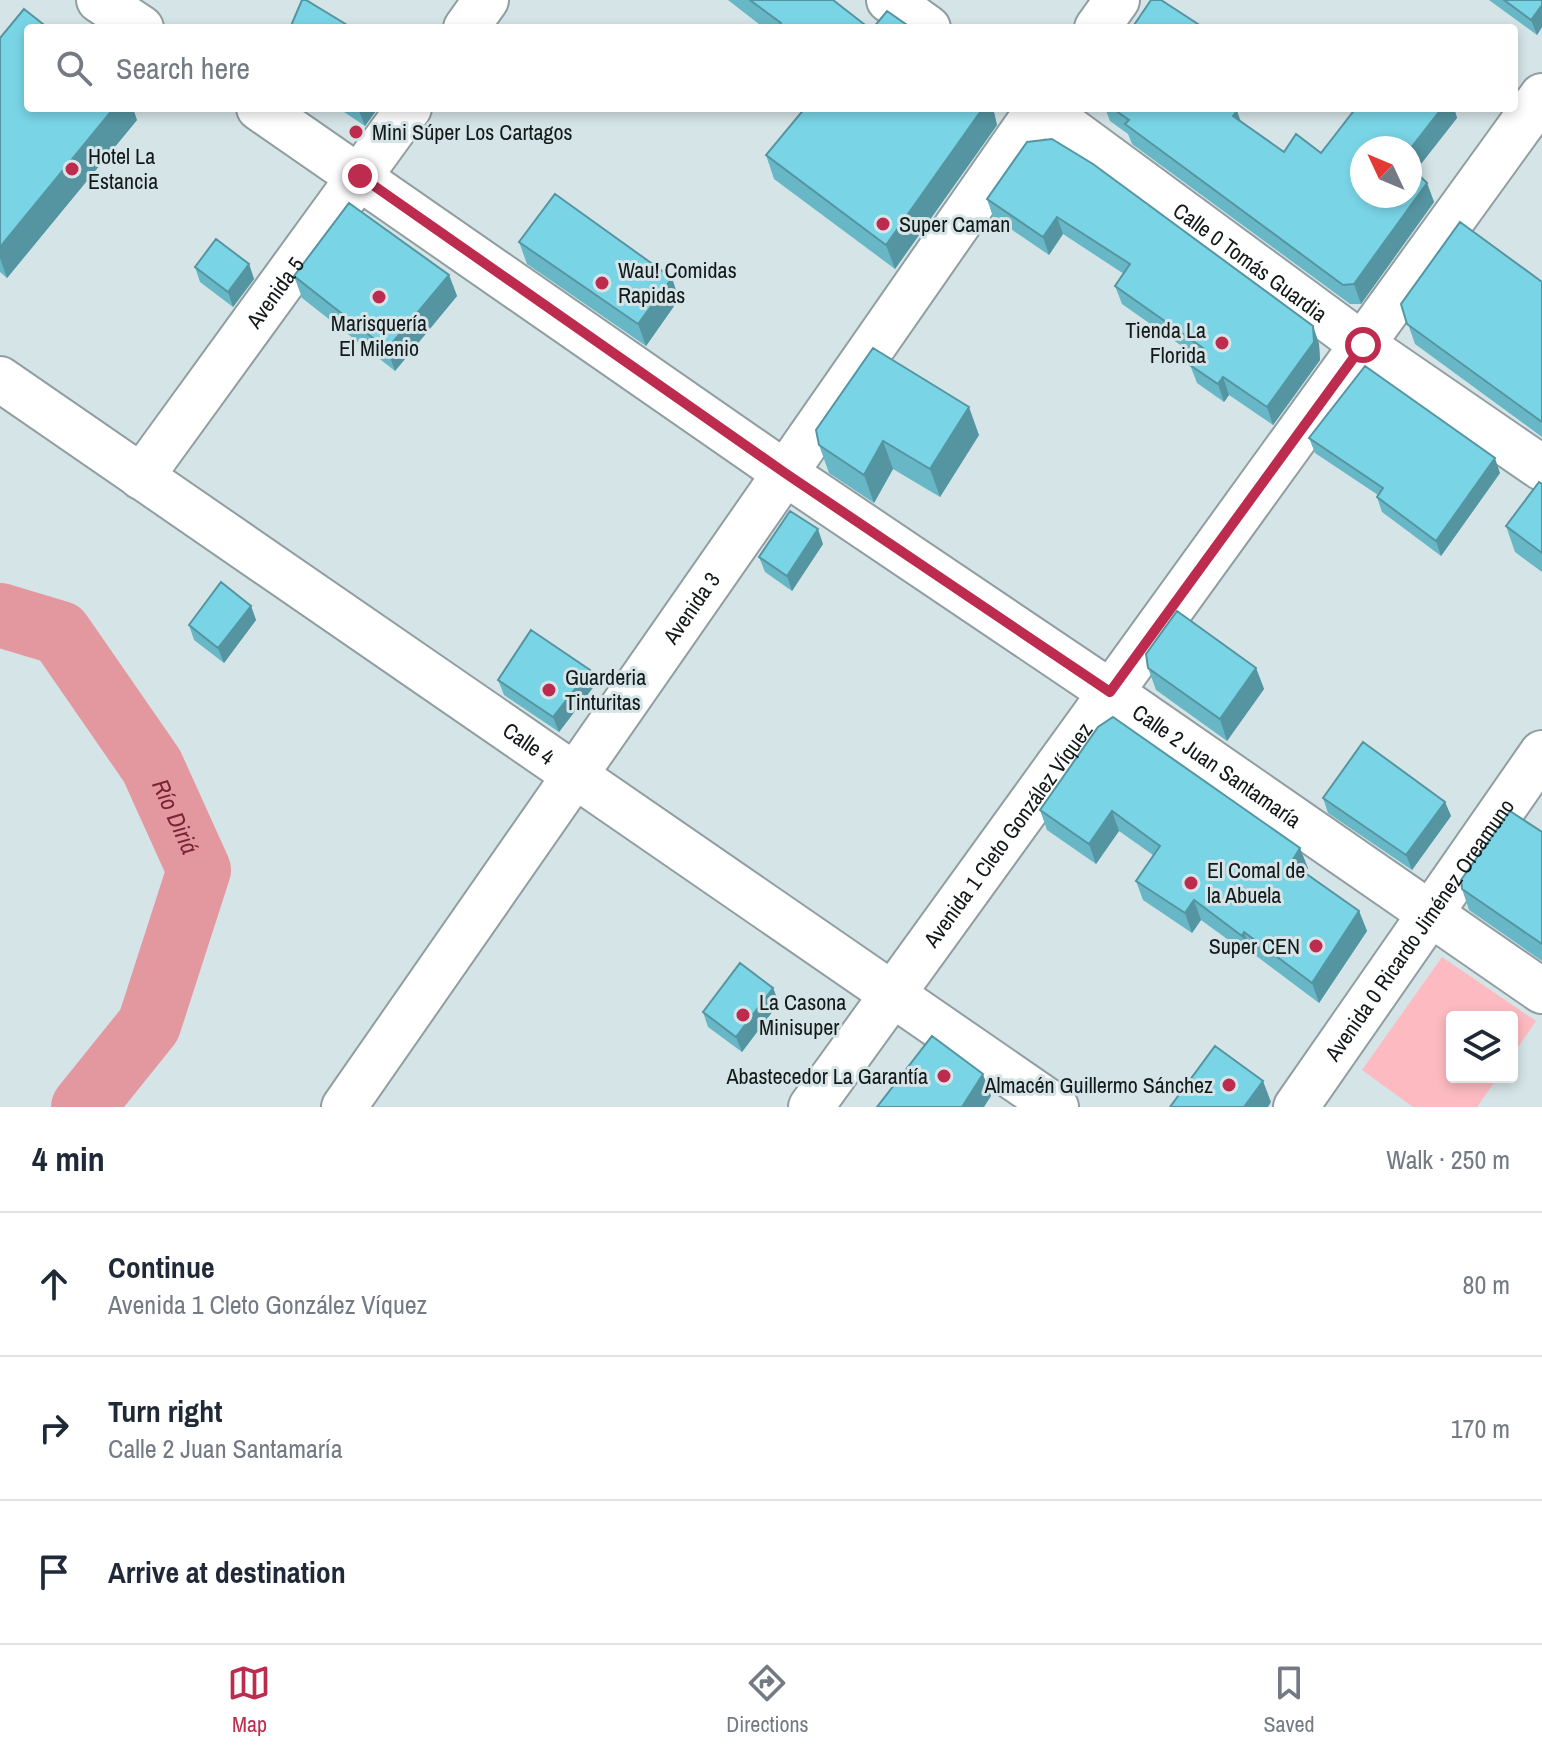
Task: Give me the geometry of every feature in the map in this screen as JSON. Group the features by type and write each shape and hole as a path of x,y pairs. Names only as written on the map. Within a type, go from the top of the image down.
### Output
{"street":[{"path":"99,0 135,24"},
{"path":"469,24 486,0"},
{"path":"889,0 922,24"},
{"path":"1100,24 1117,0"},
{"name":"Avenida 1 Cleto González Víquez","path":"811,1107 1542,96"},
{"name":"Calle 2 Juan Santamaría","path":"265,112 785,473 1110,692 1542,991"},
{"name":"Avenida 5","path":"141,477 406,112"},
{"name":"Avenida 3","path":"344,1107 1037,112"},
{"name":"Calle 0 Tomás Guardia","path":"1045,112 1363,345 1542,468"},
{"name":"Calle 4","path":"0,379 248,547 575,777 1056,1107"},
{"name":"Avenida 0 Ricardo Jiménez Oreamuno","path":"1296,1107 1542,753"}],"shaded area":[{"path":"1442,957 1536,1021 1518,1047 1518,1011 1446,1011 1446,1083 1494,1083 1477,1107 1413,1107 1362,1070"}],"building":[{"path":"302,0 306,0 345,24 292,24"},
{"path":"750,0 833,0 864,24 780,24"},
{"path":"1151,0 1161,0 1198,24 1135,24"},
{"path":"1504,0 1542,0 1542,5 1531,20"},
{"path":"24,9 43,24 24,24 24,112 111,112 0,247 0,38"},
{"path":"887,11 906,24 876,24"},
{"name":"Super Caman","path":"802,112 980,112 886,245 766,155"},
{"path":"1118,112 1236,112 1233,116 1284,152 1296,134 1321,153 1353,112 1439,112 1420,136 1350,136 1350,208 1409,208 1354,284 1343,285 1125,124 1129,120"},
{"path":"1052,139 1093,164 1313,326 1314,342 1267,407 1223,377 1218,384 1190,365 1203,348 1115,286 1130,264 1057,217 1043,237 987,199 1027,142"},
{"name":"Wau! Comidas Rapidas","path":"555,194 672,278 638,324 519,242"},
{"name":"Marisquería El Milenio","path":"349,203 449,275 387,349 294,276"},
{"path":"1460,222 1542,282 1542,422 1407,324 1401,304"},
{"path":"216,239 249,264 228,292 195,267"},
{"path":"873,348 969,407 930,469 883,441 864,475 819,445 816,430"},
{"path":"1365,366 1495,458 1436,541 1377,497 1383,488 1309,438"},
{"path":"1539,482 1542,484 1542,553 1506,526"},
{"path":"790,511 818,529 787,576 759,557"},
{"path":"221,582 251,606 218,648 189,625"},
{"path":"1177,611 1256,668 1220,719 1148,668 1146,654"},
{"name":"Guarderia Tinturitas","path":"531,630 590,670 553,717 498,680"},
{"path":"1113,717 1300,848 1291,863 1359,911 1312,983 1244,932 1242,936 1194,900 1185,913 1136,881 1160,846 1112,811 1089,844 1040,810 1098,727"},
{"path":"1363,742 1445,802 1406,855 1323,798"},
{"path":"1510,811 1542,832 1542,944 1462,889 1461,880"},
{"path":"740,963 773,988 736,1037 703,1012"},
{"path":"932,1036 983,1074 962,1107 877,1107"},
{"path":"1215,1046 1263,1081 1244,1107 1170,1107"}],"waterway":[{"name":"Río Diriá","path":"0,615 60,633 152,766 199,870 149,1025 83,1107"}],"place":[{"name":"Mini Súper Los Cartagos","path":"356,132"},
{"name":"Hotel La Estancia","path":"72,169"},
{"name":"Super Caman","path":"883,224"},
{"name":"Wau! Comidas Rapidas","path":"602,283"},
{"name":"Marisquería El Milenio","path":"379,297"},
{"name":"Tienda La Florida","path":"1222,343"},
{"name":"Guarderia Tinturitas","path":"549,690"},
{"name":"El Comal de la Abuela","path":"1191,883"},
{"name":"Super CEN","path":"1316,946"},
{"name":"La Casona Minisuper","path":"743,1015"},
{"name":"Abastecedor La Garantía","path":"944,1076"},
{"name":"Almacén Guillermo Sánchez","path":"1229,1085"}],"route":[{"path":"360,176 785,473 1110,692 1363,345"}]}
